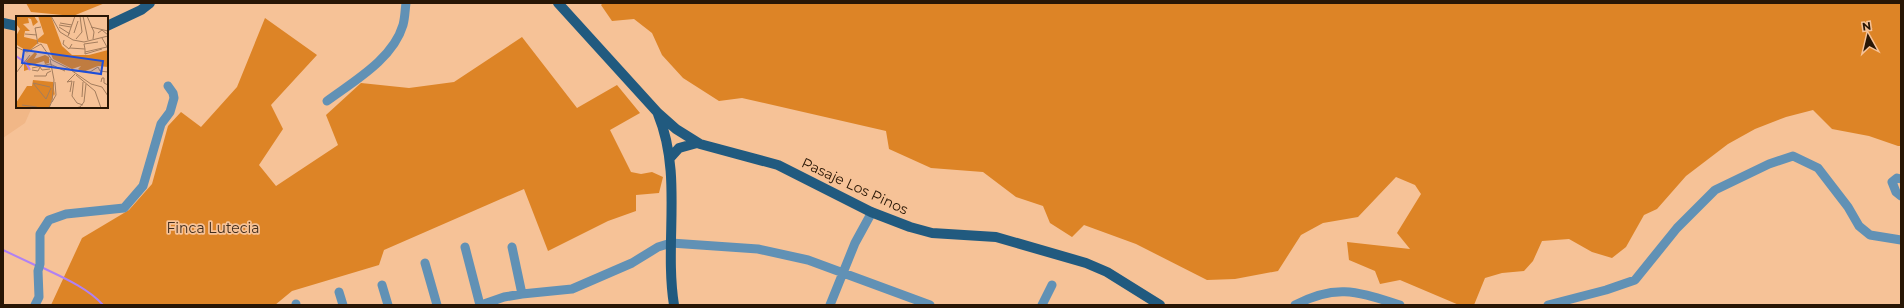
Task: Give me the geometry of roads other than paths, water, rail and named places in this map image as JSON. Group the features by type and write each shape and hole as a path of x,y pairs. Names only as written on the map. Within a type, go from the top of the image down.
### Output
{"main road":[{"path":"108,26 141,10 150,3"},
{"name":"Pasaje Los Pinos","path":"558,3 658,113 676,129 697,143 778,165 872,212 926,232 996,237 1086,262 1107,272 1160,305"},
{"path":"3,23 16,26"},
{"path":"658,113 666,136 670,158 671,289 674,305"},
{"path":"670,158 679,148 697,143"}],"street":[{"path":"327,101 373,66 393,46 403,25 406,3"},
{"path":"35,305 39,297 40,234 49,220 66,214 124,208 143,186 161,124 170,112 174,98 173,93 168,86"},
{"path":"1548,305 1606,290 1635,280 1677,228 1715,190 1768,164 1793,156 1818,168 1848,207 1859,226 1870,234 1901,240"},
{"path":"1901,179 1897,178 1892,182 1896,192 1901,196"},
{"path":"830,305 855,243 872,212"},
{"path":"465,247 481,305 504,297 572,289 632,263 658,247 671,243 758,249 808,260 929,305"},
{"path":"512,247 522,294"},
{"path":"425,263 437,305"},
{"path":"382,285 388,305"},
{"path":"1042,305 1052,285"},
{"path":"1295,305 1319,294 1338,291 1360,293 1400,305"},
{"path":"339,292 343,305"}],"waterway":[{"path":"3,250 37,266"},
{"path":"41,267 82,288 103,305"}],"park label":[{"name":"Finca Lutecia","path":"213,228"}]}
